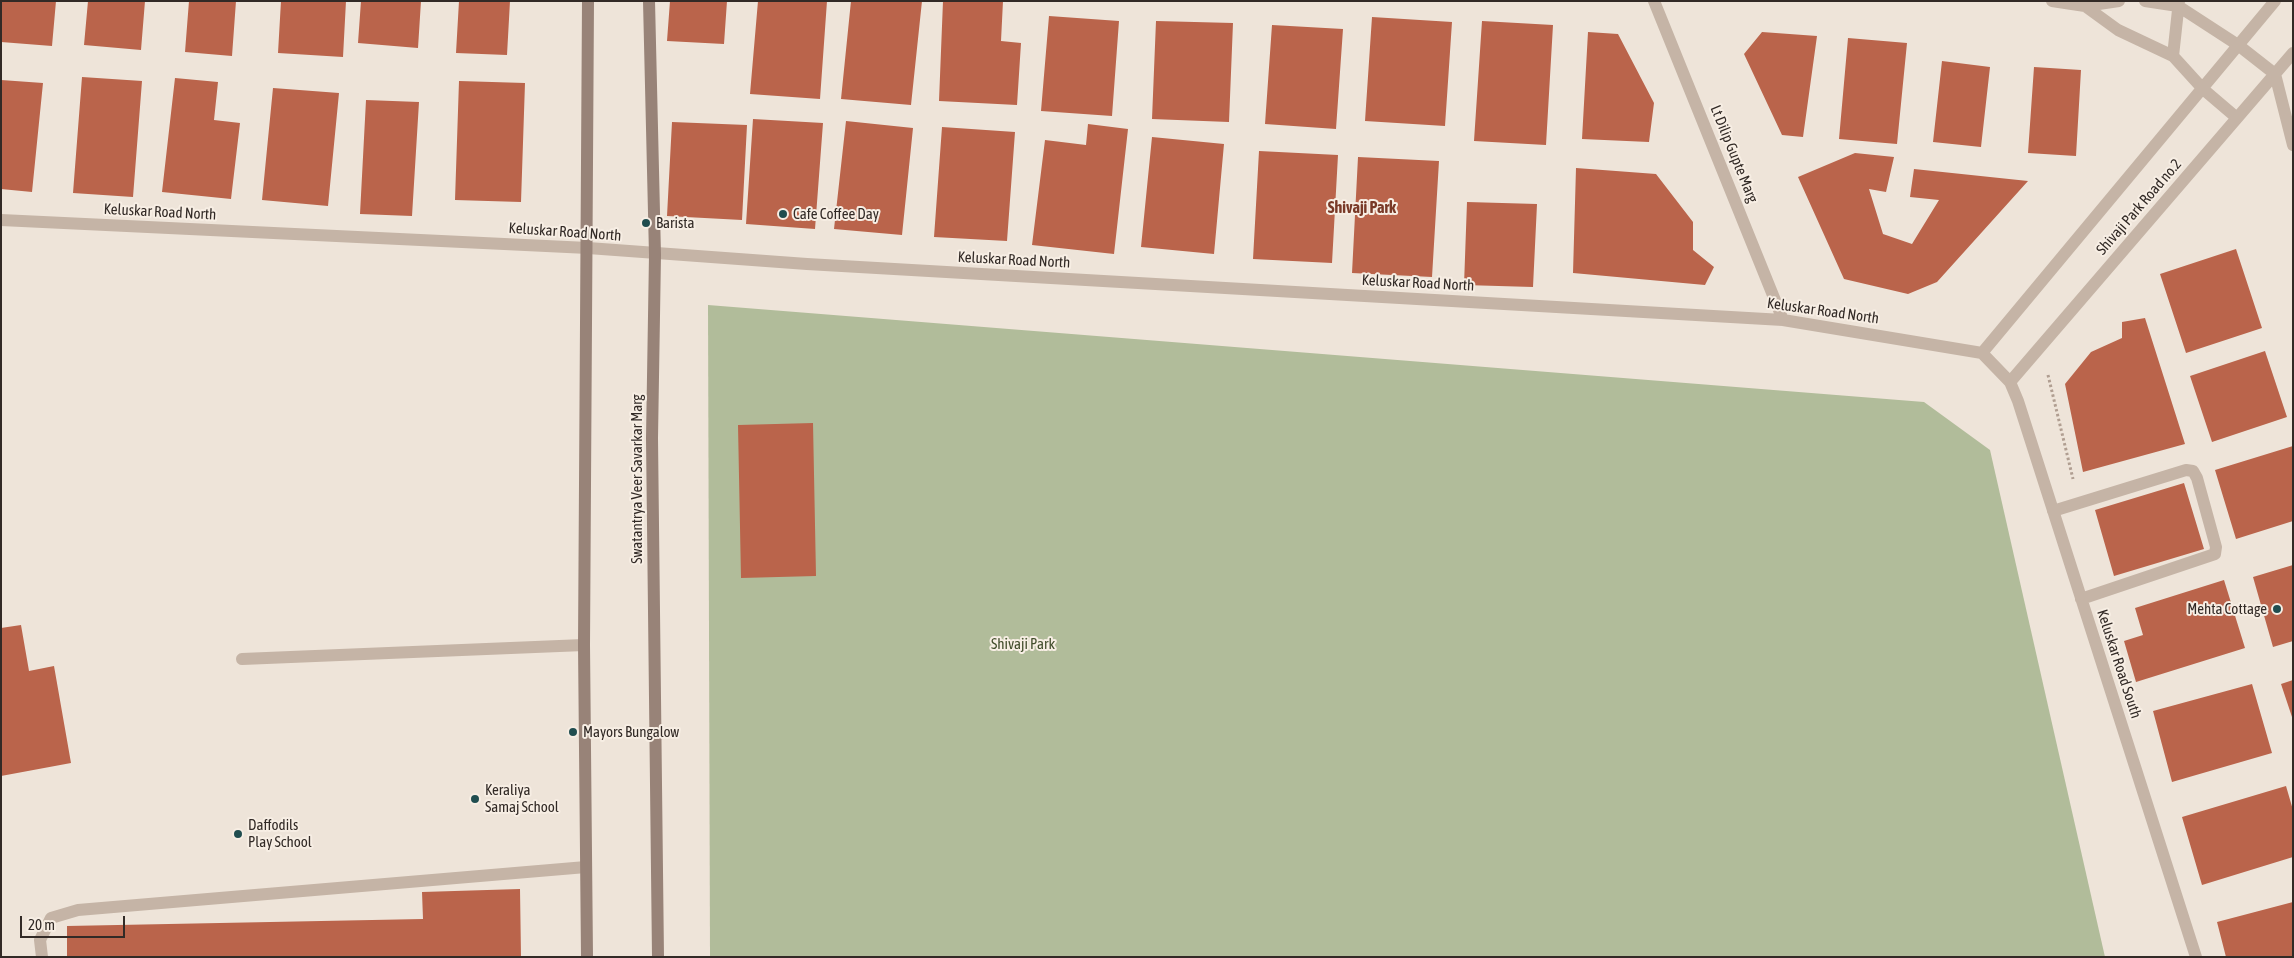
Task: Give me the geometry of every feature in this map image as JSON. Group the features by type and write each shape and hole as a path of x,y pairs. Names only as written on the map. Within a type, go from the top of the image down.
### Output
{"main road":[{"path":"587,957 584,645 588,248 588,1"},
{"name":"Swatantrya Veer Savarkar Marg","path":"649,1 655,255 652,438 658,957"}],"street":[{"name":"Lt Dilip Gupte Marg","path":"1654,1 1783,320"},
{"path":"2052,1 2084,6 2119,1"},
{"path":"2145,1 2178,4 2238,45 2275,74 2293,145"},
{"path":"2010,382 1982,353 2275,1"},
{"path":"2173,56 2178,4"},
{"path":"2084,6 2118,30 2173,56 2203,89 2237,118"},
{"name":"Shivaji Park Road no.2","path":"2010,382 2293,53"},
{"name":"Keluskar Road North","path":"1,220 588,248 655,255 1783,320 1982,353"},
{"name":"Keluskar Road South","path":"2010,382 2196,957"},
{"path":"2053,511 2186,470 2193,471 2197,478 2216,547 2215,554 2081,599"},
{"path":"242,659 584,645"},
{"path":"42,957 40,940 51,918 78,910 586,867"}],"green space":[{"name":"Shivaji Park","path":"708,305 1924,402 1990,450 2105,957 710,957"}],"building":[{"path":"1,1 56,1 52,46 1,42"},
{"path":"88,1 145,1 141,50 84,45"},
{"path":"189,1 236,1 232,56 185,52"},
{"path":"281,1 346,1 343,57 278,53"},
{"path":"361,1 421,1 418,48 358,43"},
{"path":"459,1 510,1 507,55 456,53"},
{"path":"670,1 727,1 724,44 667,41"},
{"path":"758,1 827,1 820,99 750,94"},
{"path":"851,1 922,1 911,105 841,99"},
{"path":"943,1 1003,1 1001,41 1021,43 1017,105 939,101"},
{"path":"1049,16 1119,21 1112,116 1041,111"},
{"path":"1372,17 1452,22 1445,126 1365,121"},
{"path":"1156,21 1233,23 1229,122 1152,119"},
{"path":"1482,21 1553,25 1546,145 1474,141"},
{"path":"1272,25 1343,29 1336,129 1265,124"},
{"path":"1588,32 1618,34 1654,103 1649,142 1582,139"},
{"path":"1762,32 1817,36 1803,137 1782,135 1744,54"},
{"path":"1848,38 1907,43 1897,144 1839,139"},
{"path":"1942,61 1990,67 1981,147 1933,142"},
{"path":"2034,67 2081,70 2076,156 2028,153"},
{"path":"82,77 142,81 133,197 73,193"},
{"path":"175,78 218,82 214,120 240,123 231,199 162,192"},
{"path":"1,80 43,83 32,192 1,189"},
{"path":"459,81 525,83 521,202 455,200"},
{"path":"273,88 339,93 328,206 262,200"},
{"path":"366,100 419,102 412,216 360,214"},
{"path":"753,119 823,123 815,229 746,224"},
{"path":"846,121 913,128 902,235 834,229"},
{"path":"672,122 747,125 742,220 667,216"},
{"path":"1088,124 1128,129 1114,254 1032,245 1045,140 1086,145"},
{"path":"942,127 1015,132 1007,241 934,237"},
{"path":"1152,137 1224,144 1214,254 1141,247"},
{"path":"1259,151 1338,155 1332,263 1253,259"},
{"path":"1855,153 1894,157 1886,192 1869,189 1883,234 1912,244 1939,200 1910,197 1914,169 2028,181 1937,282 1908,294 1844,279 1798,177"},
{"path":"1358,157 1439,161 1432,277 1352,273"},
{"path":"1576,168 1656,174 1693,222 1693,250 1714,267 1705,285 1573,273"},
{"path":"1467,202 1537,204 1533,287 1464,285"},
{"path":"2236,249 2262,328 2186,353 2160,274"},
{"path":"2145,318 2185,444 2083,472 2065,384 2091,352 2122,338 2122,322"},
{"path":"2265,351 2287,417 2212,442 2190,376"},
{"path":"813,423 816,576 741,578 738,425"},
{"path":"2293,446 2293,521 2236,539 2215,470"},
{"path":"2184,483 2204,549 2114,576 2095,510"},
{"name":"Mehta Cottage","path":"2293,565 2293,641 2273,647 2253,577"},
{"path":"2224,580 2245,648 2136,682 2124,641 2143,635 2135,608"},
{"path":"21,625 29,671 54,666 71,763 1,776 1,628"},
{"path":"2293,680 2293,717 2292,717 2281,684"},
{"path":"2252,684 2272,753 2172,782 2153,711"},
{"path":"2286,786 2293,810 2293,857 2202,885 2182,817"},
{"path":"520,889 521,957 67,957 67,926 423,919 422,892"},
{"path":"2293,902 2293,957 2226,957 2217,922"}],"place":[{"name":"Cafe Coffee Day","path":"783,214"},
{"name":"Barista","path":"646,223"},
{"name":"Mehta Cottage","path":"2277,609"},
{"name":"Mayors Bungalow","path":"573,732"},
{"name":"Keraliya Samaj School","path":"475,799"},
{"name":"Daffodils Play School","path":"238,834"}],"district":[{"name":"Shivaji Park","path":"1362,208"}]}
